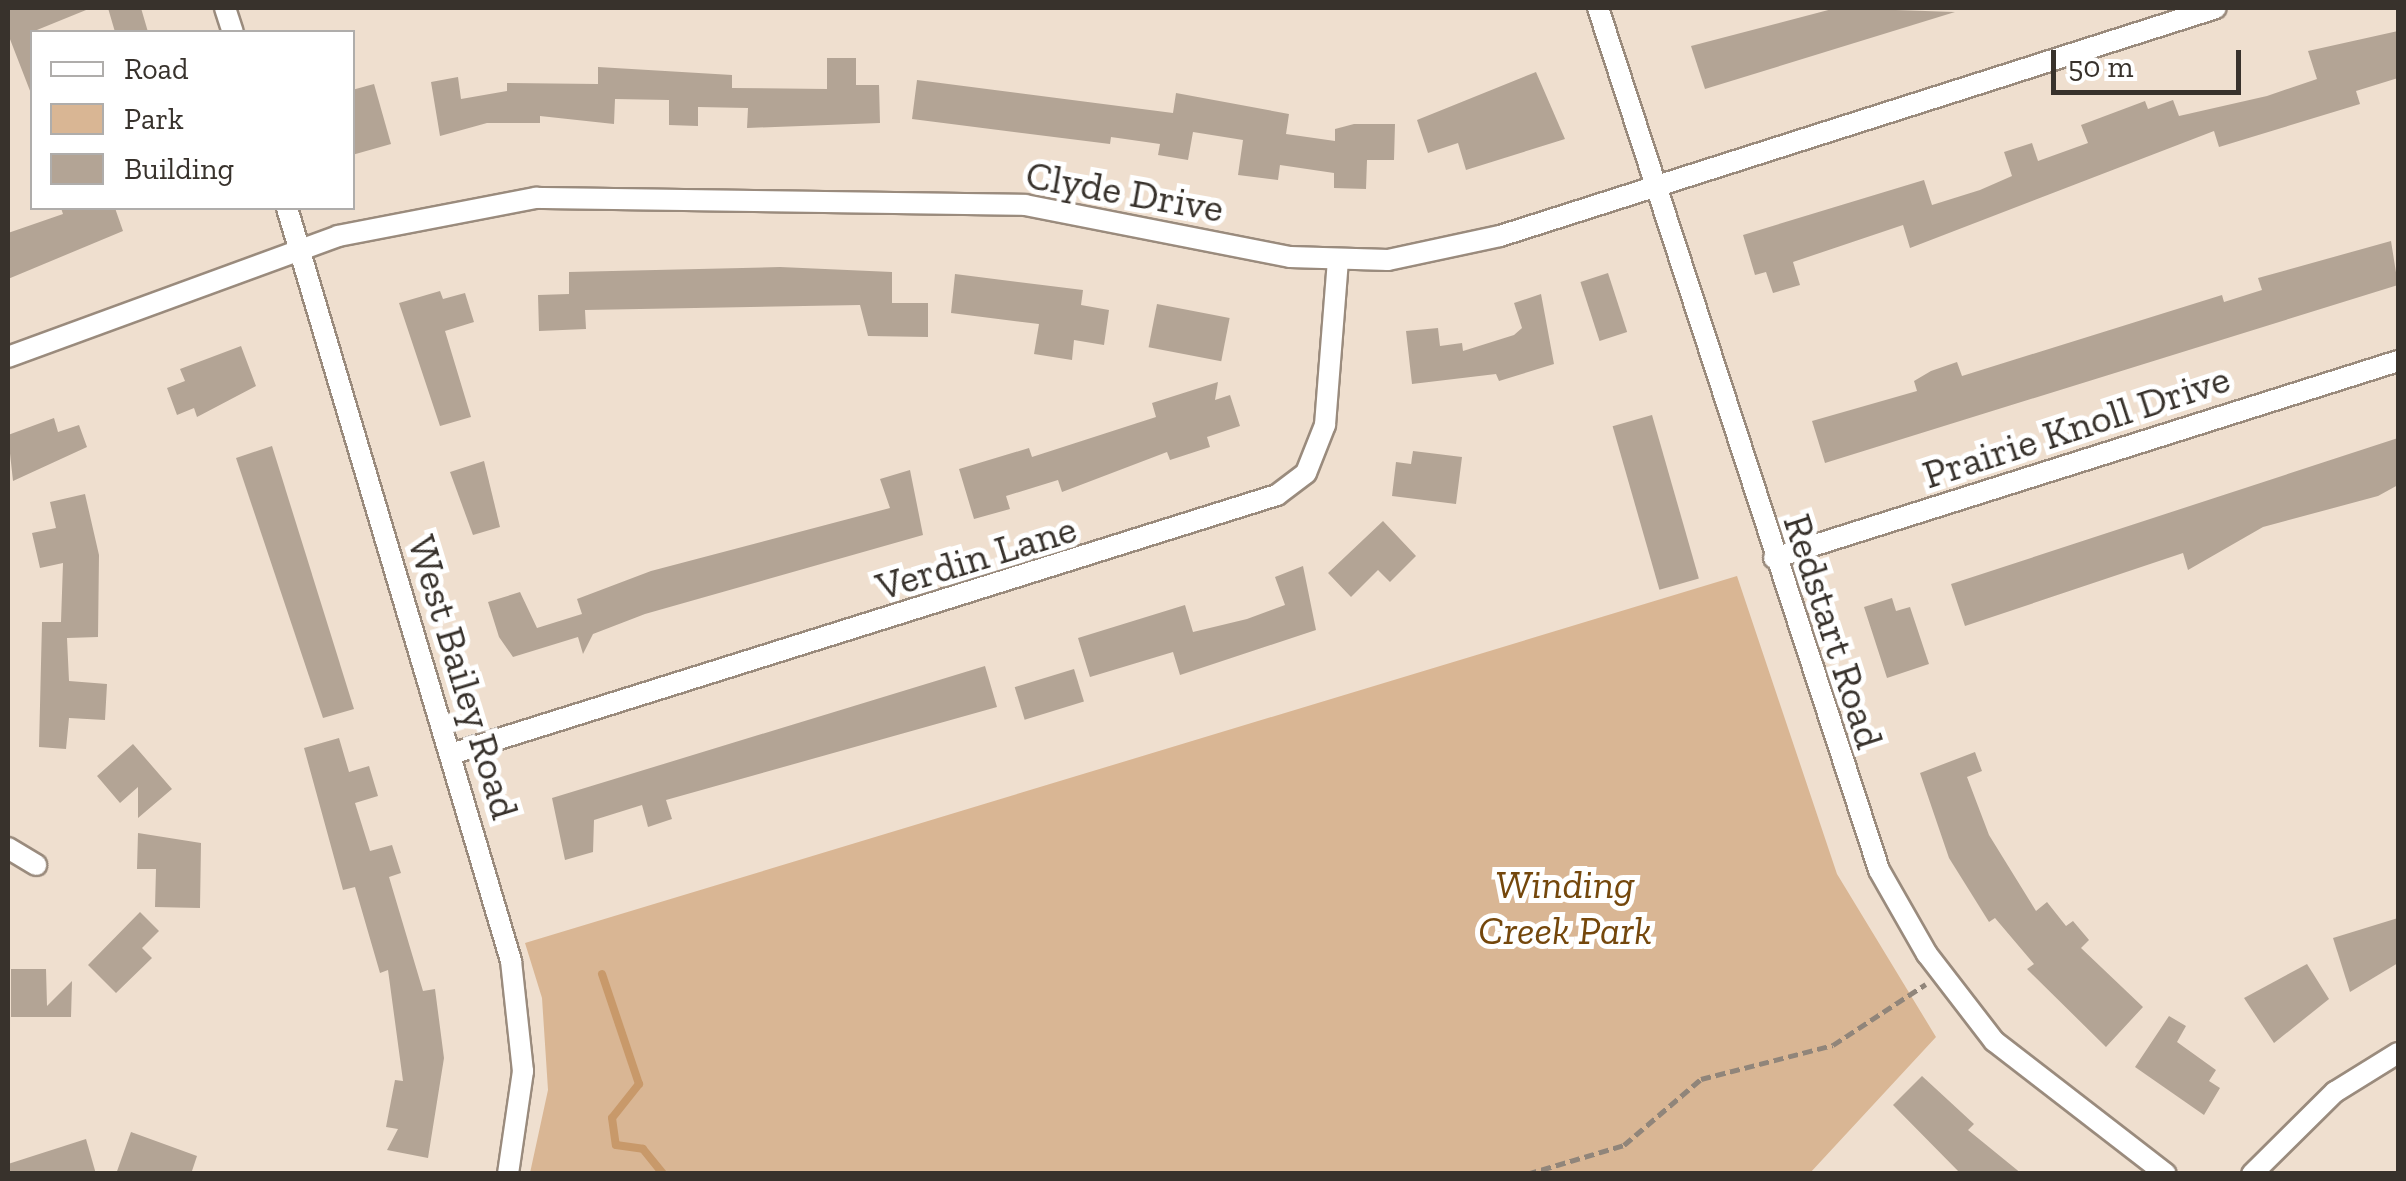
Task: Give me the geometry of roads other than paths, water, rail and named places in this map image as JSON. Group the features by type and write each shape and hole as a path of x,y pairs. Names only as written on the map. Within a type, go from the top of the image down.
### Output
{"street":[{"name":"Redstart Road","path":"1598,8 1856,813 1940,973 2013,1060 2166,1174"},
{"name":"Clyde Drive","path":"8,357 298,249 418,215 536,198 873,197 1025,205 1338,260 1464,245 2216,8"},
{"name":"West Bailey Road","path":"288,210 450,754 520,1015 522,1102 508,1174"},
{"name":"Verdin Lane","path":"450,754 1277,496 1306,473 1325,425 1338,260"},
{"name":"Prairie Knoll Drive","path":"1774,558 2398,361"},
{"path":"8,848 36,864"},
{"path":"2252,1174 2335,1092 2398,1053"}],"waterway":[{"path":"602,974 639,1084 612,1118 616,1145 643,1149 663,1174"}],"park label":[{"name":"Winding Creek Park","path":"1565,907"}]}
